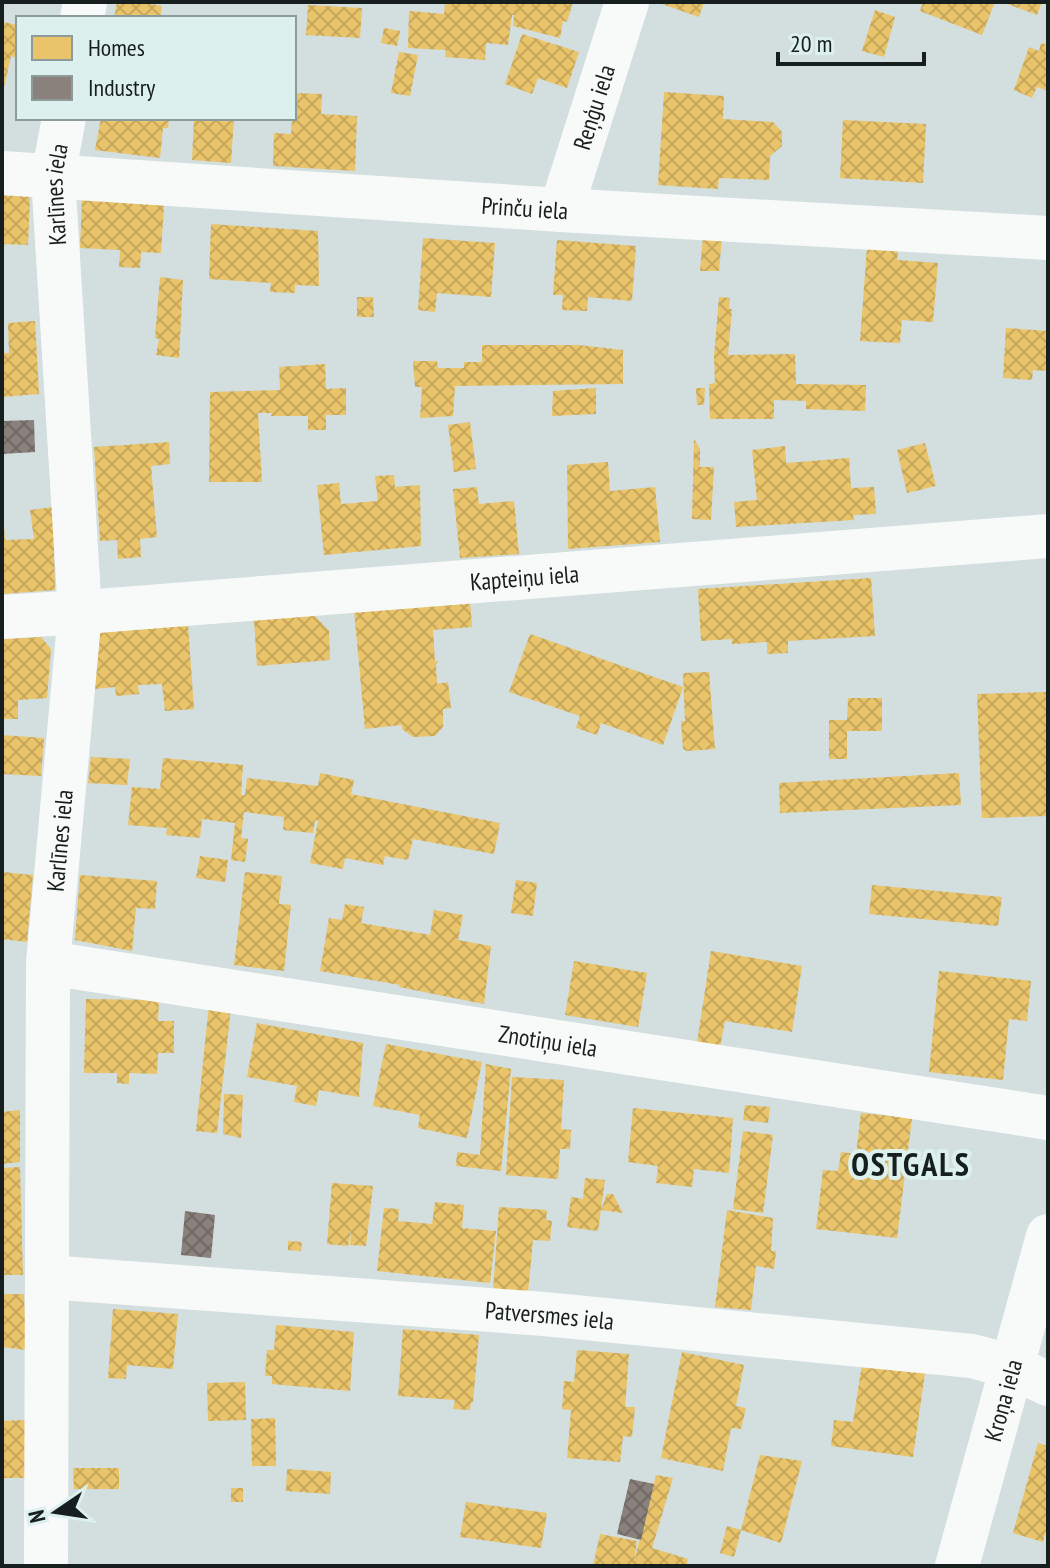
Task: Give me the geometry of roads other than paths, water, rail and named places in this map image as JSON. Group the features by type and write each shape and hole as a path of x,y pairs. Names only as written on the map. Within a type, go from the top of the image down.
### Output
{"street":[{"name":"Reņģu iela","path":"561,210 627,2"},
{"name":"Karlīnes iela","path":"46,1566 48,963 80,612 53,176 64,120"},
{"name":"Prinču iela","path":"2,173 1048,238"},
{"name":"Kapteiņu iela","path":"2,617 1048,536"},
{"name":"Znotiņu iela","path":"48,963 1048,1118"},
{"name":"Kroņa iela","path":"957,1566 1031,1375 1048,1236"},
{"name":"Patversmes iela","path":"47,1277 544,1314 972,1356 1031,1375"}],"district":[{"name":"OSTGALS","path":"911,1164"}]}
